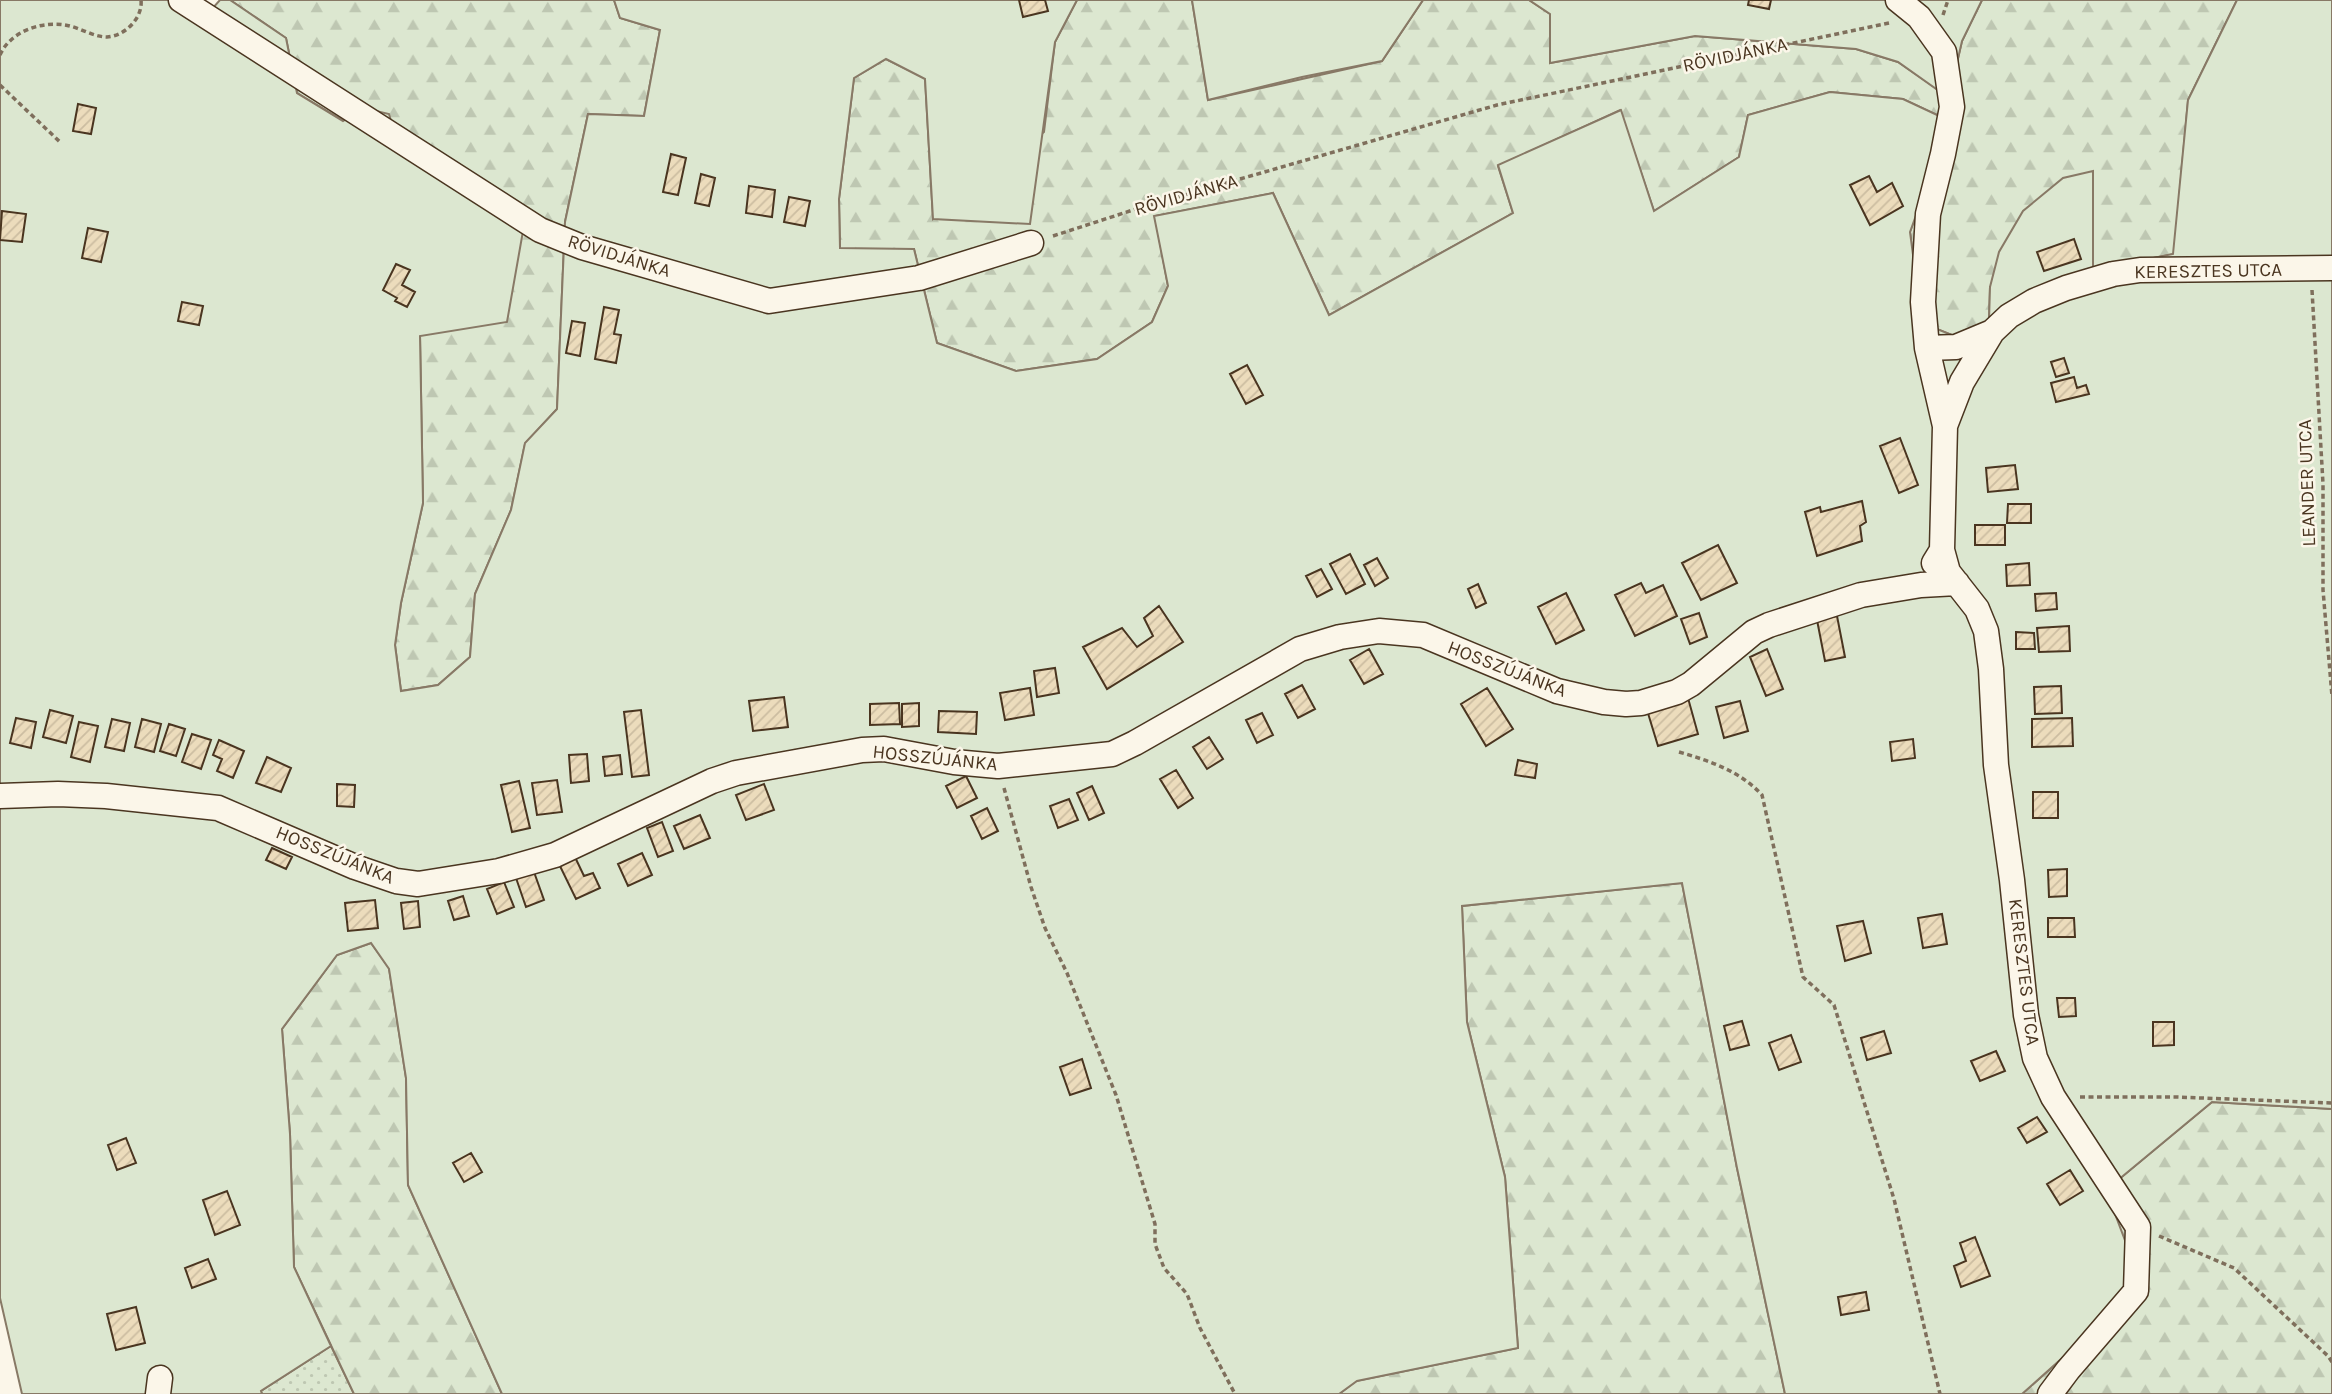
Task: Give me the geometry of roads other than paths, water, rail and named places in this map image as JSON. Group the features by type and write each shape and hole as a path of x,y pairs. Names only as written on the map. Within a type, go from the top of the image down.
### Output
{"street":[{"name":"RÖVIDJÁNKA","path":"181,0 540,230 595,251 769,301 919,278 1031,243"},
{"path":"1898,0 1919,17 1944,52 1952,107 1928,214 1923,302 1927,348 1945,426"},
{"name":"KERESZTES UTCA","path":"2050,1394 2136,1291 2138,1227 2053,1097 2035,1058 2026,1015 2012,880 1996,765 1992,668 1986,631 1977,609 1948,572 1942,550 1945,426 1962,382 1992,332 2009,316 2034,301 2113,274 2140,271 2321,269"},
{"path":"1927,348 1956,347 1992,332"},
{"name":"KERESZTES UTCA","path":"1921,585 1942,550"},
{"path":"1921,585 1957,583"},
{"name":"HOSSZÚJÁNKA","path":"0,796 106,796 218,808 355,867 396,881 418,884 499,871 555,855 736,773 854,751 884,749 954,762 998,766 1112,754 1135,744 1300,649 1340,636 1379,631 1423,635 1557,691 1604,702 1641,703 1676,692 1691,684 1754,632 1769,625 1861,595 1921,585"}]}
